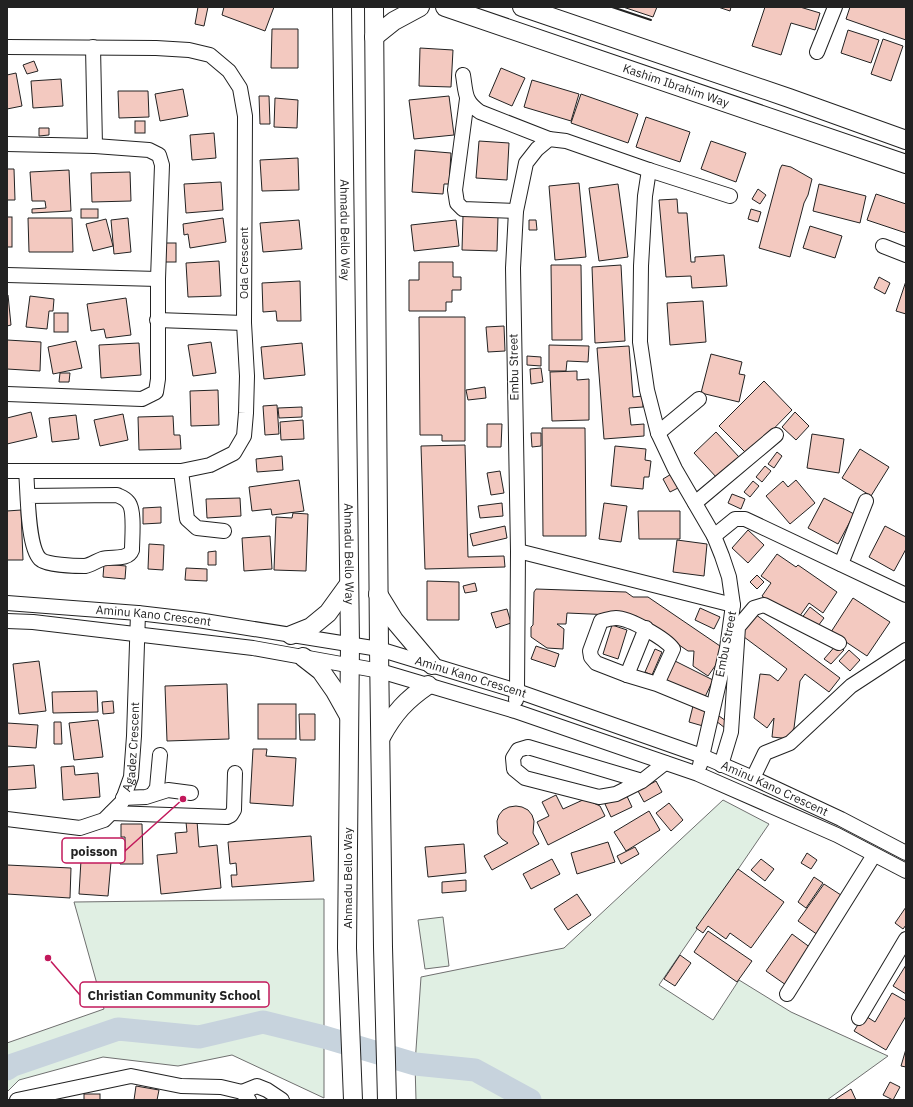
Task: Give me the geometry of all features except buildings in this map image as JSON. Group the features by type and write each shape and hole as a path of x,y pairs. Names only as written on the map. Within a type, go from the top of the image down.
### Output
{"main road":[{"path":"374,7 378,594 383,947 387,1100"},
{"path":"374,37 394,21 420,7"},
{"name":"Kashim Ibrahim Way","path":"445,7 906,164"},
{"name":"Kashim Ibrahim Way","path":"522,7 906,140"},
{"name":"Ahmadu Bello Way","path":"341,9 350,644 348,948 353,1100"},
{"path":"291,635 311,627 328,613 349,584"},
{"path":"378,594 394,620 432,665"},
{"path":"303,657 321,671 335,691 349,716"},
{"path":"381,737 391,718 411,697 428,685"}],"street":[{"path":"817,52 835,7"},
{"name":"Oda Crescent","path":"7,47 93,47 189,50 210,55 229,71 240,88 245,116 244,323 247,376 244,436 234,454 210,466 181,471 7,471"},
{"path":"93,47 95,146"},
{"path":"463,74 467,99 455,190 457,203 463,208 516,211"},
{"path":"467,99 471,106 480,112 549,139 566,141 730,196"},
{"name":"Embu Street","path":"515,711 517,691 518,550 513,282 516,211 526,163 537,148 549,139"},
{"path":"7,144 95,146 149,150 159,155 162,166 157,320 158,379 156,392 142,399 7,394"},
{"name":"Embu Street","path":"649,170 645,196 641,266 640,342 647,390 658,433 675,469 714,536 729,577 733,605 727,648 712,707 698,774"},
{"path":"883,246 906,255"},
{"path":"7,275 158,279"},
{"path":"157,320 244,323"},
{"path":"658,433 699,399"},
{"path":"695,504 776,435"},
{"path":"26,471 31,540 40,559 47,563 85,566 105,558 127,557 131,554 132,511 130,502 124,498 117,495 28,496"},
{"path":"181,471 187,519 197,528 224,531"},
{"path":"841,564 866,501"},
{"path":"714,536 735,520 745,519 906,595"},
{"path":"518,550 733,605"},
{"name":"Aminu Kano Crescent","path":"7,604 138,613 198,620 379,649 517,691 702,756 841,819 906,853"},
{"path":"721,765 731,732 738,626 754,608 764,604 839,643"},
{"name":"Agadez Crescent","path":"7,819 80,828 104,820 122,802 131,777 134,736 138,613"},
{"path":"657,684 673,649 670,644 646,628 617,618 601,621 590,651 591,657 596,663 627,675 657,684 712,707"},
{"name":"Aminu Kano Crescent","path":"7,621 33,622 253,648 380,671 515,711 698,774 837,835 906,871"},
{"path":"627,675 646,628"},
{"path":"753,778 765,753 790,743 851,686 906,650"},
{"path":"642,781 528,747 518,750 513,758 514,769 525,778 599,797 616,794 642,781 665,763"},
{"path":"153,794 157,788 160,754"},
{"path":"111,813 227,817 231,815 234,810 235,773"},
{"path":"123,798 146,796 168,790 191,793"},
{"path":"787,994 874,854"},
{"path":"859,1018 906,939"},
{"path":"17,1100 131,1076 181,1086 221,1087 246,1096 257,1086 267,1090 282,1100"}],"green space":[{"path":"723,800 769,824 659,985 713,1020 739,980 791,1012 888,1056 827,1100 416,1100 415,1064 421,977 564,948"},
{"path":"324,899 324,1098 232,1055 178,1066 103,1057 19,1080 7,1092 7,1043 104,1009 74,902"},
{"path":"443,917 449,966 425,969 418,920"}],"waterway":[{"path":"7,1069 13,1065 118,1029 199,1037 263,1022 324,1037 415,1064 475,1070 530,1100"}],"wall":[{"path":"612,7 651,20"}],"place":[{"name":"poisson","path":"183,799"},
{"name":"Christian Community School","path":"48,958"}]}
